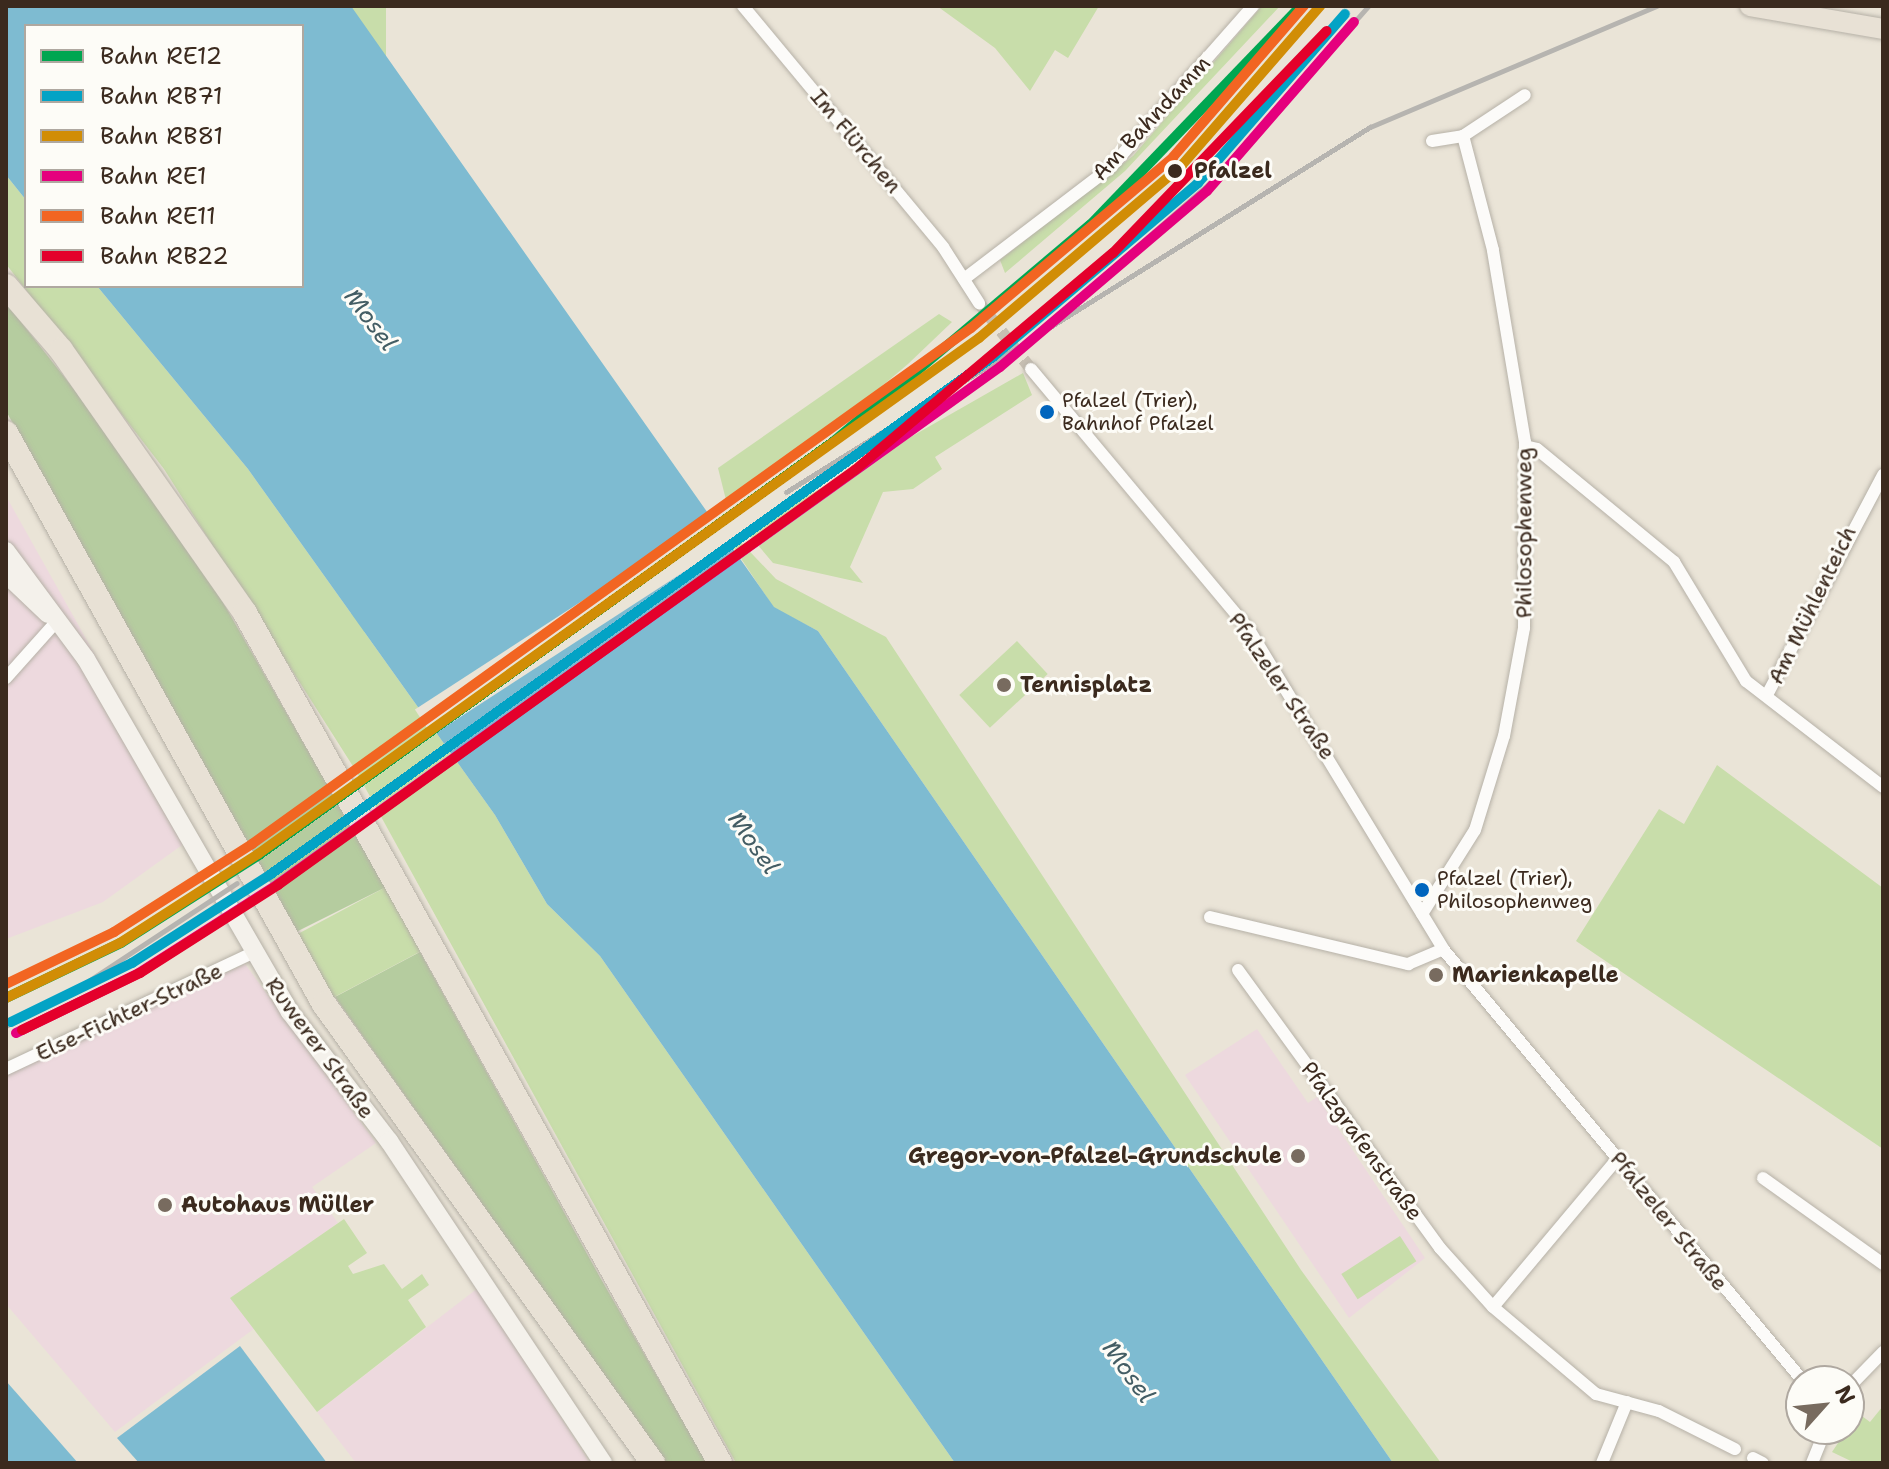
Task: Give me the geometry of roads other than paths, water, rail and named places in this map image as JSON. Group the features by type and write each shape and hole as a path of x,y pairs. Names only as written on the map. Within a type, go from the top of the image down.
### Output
{"highway":[{"path":"6,286 79,375 245,613 720,1463"},
{"path":"6,433 324,1004 653,1463"}],"main road":[{"path":"1750,6 1883,29"},
{"path":"6,551 57,621"},
{"path":"6,574 57,621"},
{"name":"Ruwerer Straße","path":"57,621 86,659 252,953 389,1141 603,1463"}],"street":[{"name":"Im Flürchen","path":"743,6 964,279"},
{"name":"Am Bahndamm","path":"964,279 1111,167 1253,6"},
{"path":"1432,141 1463,136 1525,95"},
{"name":"Philosophenweg","path":"1422,914 1475,830 1513,699 1524,628 1525,446 1493,250 1463,136"},
{"path":"964,279 979,303"},
{"name":"Pfalzeler Straße","path":"1031,369 1250,631 1443,949 1790,1365"},
{"path":"1525,446 1537,449 1674,562 1727,655 1767,695 1883,787"},
{"name":"Am Mühlenteich","path":"1767,695 1883,475"},
{"path":"6,678 57,621"},
{"path":"1210,917 1408,964 1443,949"},
{"name":"Else-Fichter-Straße","path":"6,1069 252,953"},
{"name":"Pfalzgrafenstraße","path":"1238,970 1440,1248 1493,1307 1596,1394 1627,1402 1735,1449"},
{"path":"1493,1307 1618,1158"},
{"path":"1763,1178 1883,1264"},
{"path":"1865,1371 1883,1352"},
{"path":"1602,1463 1627,1402"}],"water":[{"name":"Mosel","path":"6,6 351,6 774,607 818,631 1393,1463 955,1463 600,956 547,904 495,815 248,469 99,288 304,288 304,24 24,24 24,198 6,175"},
{"path":"240,1346 327,1463 139,1463 117,1438"},
{"path":"6,1381 78,1463 6,1463"}],"tunnel":[{"path":"979,303 1031,369"}],"railway":[{"path":"1057,316 1221,173 1368,6"},
{"path":"786,492 1370,127 1656,6"},
{"path":"6,1026 73,991 237,883"}],"rail line":[{"name":"RE12","path":"6,998 121,943 259,855 834,441 1090,225 1301,6"},
{"name":"RE11","path":"6,984 114,932 252,844 971,328 1173,157 1304,6"},
{"name":"RB81","path":"6,998 120,943 258,854 979,338 1182,165 1320,6"},
{"name":"RB71","path":"11,1022 132,963 271,874 993,357 1198,183 1345,14"},
{"name":"RE1","path":"16,1033 139,973 278,884 1000,367 1207,191 1354,22"},
{"name":"RB22","path":"22,1030 140,973 278,885 855,470 1113,253 1327,31"}],"place":[{"name":"Pfalzel","path":"1175,171"},
{"name":"Pfalzel (Trier), Bahnhof Pfalzel","path":"1047,412"},
{"name":"Tennisplatz","path":"1004,685"},
{"name":"Pfalzel (Trier), Philosophenweg","path":"1422,890"},
{"name":"Marienkapelle","path":"1436,975"},
{"name":"Gregor-von-Pfalzel-Grundschule","path":"1298,1156"},
{"name":"Autohaus Müller","path":"165,1205"}]}
